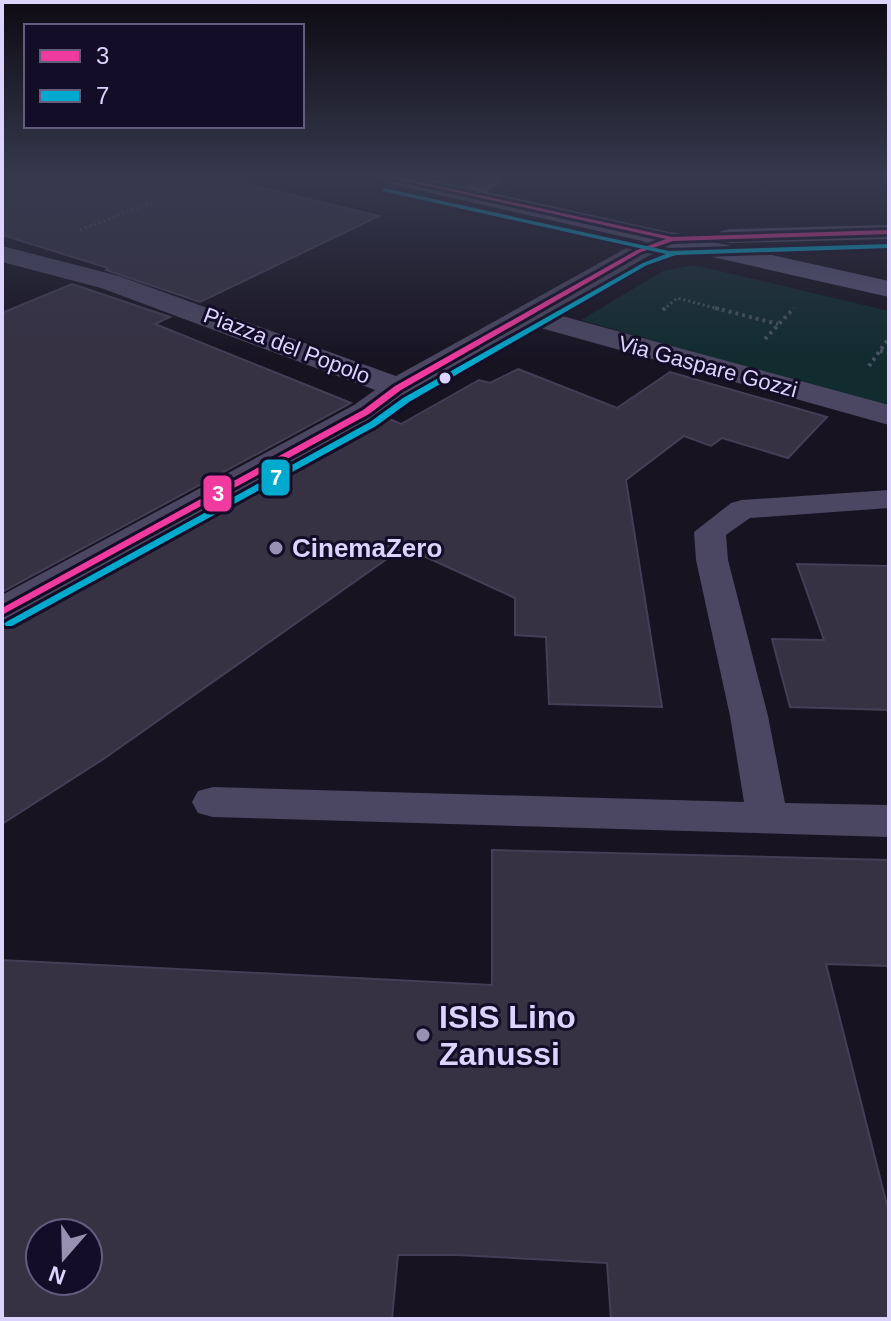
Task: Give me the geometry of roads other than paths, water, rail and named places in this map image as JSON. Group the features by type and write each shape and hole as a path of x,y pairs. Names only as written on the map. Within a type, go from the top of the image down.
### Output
{"main road":[{"path":"666,238 889,289"},
{"path":"672,239 714,238"}],"street":[{"name":"Piazza del Popolo","path":"5,264 23,273 61,269 191,309 398,388 639,251 672,239"},
{"name":"Via Gaspare Gozzi","path":"527,315 889,415"},
{"path":"2,612 366,412 398,388"}],"lane":[{"path":"767,818 749,716 712,560 710,532 742,509 889,499"},
{"path":"213,802 889,821"}],"place":[{"name":"CinemaZero","path":"276,548"},
{"name":"ISIS Lino Zanussi","path":"423,1035"}]}
